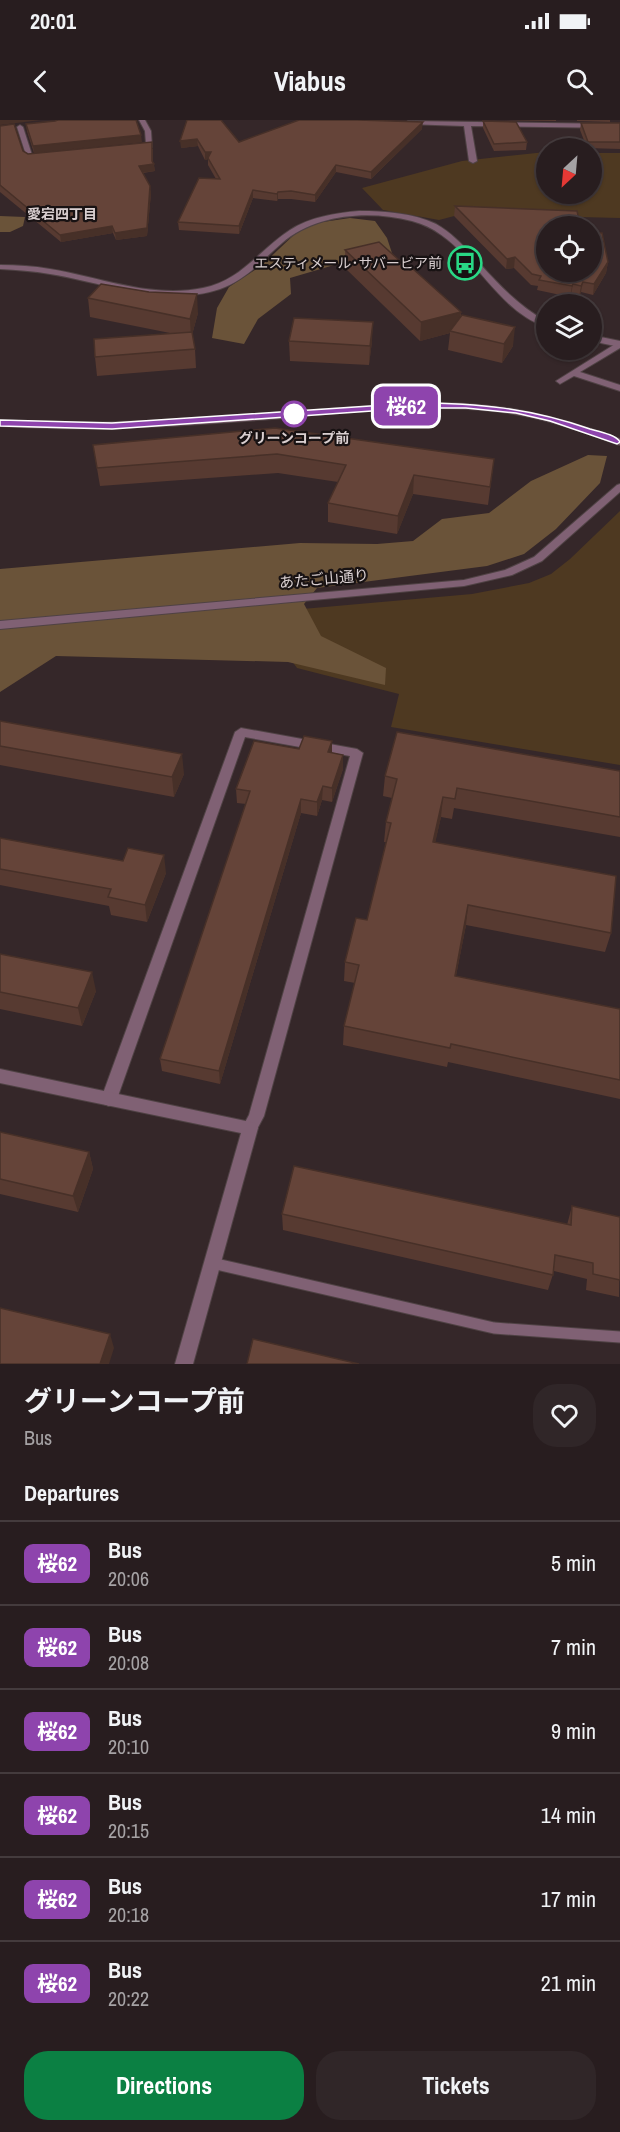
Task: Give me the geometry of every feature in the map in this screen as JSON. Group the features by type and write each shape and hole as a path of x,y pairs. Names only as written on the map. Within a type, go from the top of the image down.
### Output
{"street":[{"path":"128,148 150,146 148,131 142,120"},
{"path":"402,123 620,126"},
{"path":"467,124 473,161"},
{"path":"10,128 32,126"},
{"path":"20,127 29,157 49,156"},
{"path":"0,267 39,269 141,290 172,293 201,291 230,283 239,278 293,232 313,222 339,215 386,214 430,225 454,240 506,297 536,318"},
{"path":"602,340 620,344"},
{"path":"560,381 620,344"},
{"path":"573,373 620,388"},
{"path":"0,423 112,426 415,406 466,405 552,418 620,442"},
{"name":"あたご山通り","path":"0,624 464,583 508,573 538,559 620,487"},
{"path":"109,1099 241,732 357,753 184,1364"},
{"path":"0,1076 250,1128"}],"lane":[{"path":"212,1263 494,1328 620,1337"}],"shaded area":[{"path":"536,153 536,204 602,204 602,153 620,153 620,218 462,214 439,220 383,210 362,188 462,161"},
{"path":"0,216 25,217 23,226 10,232 0,232"},
{"path":"350,218 375,221 387,238 395,262 341,263 290,278 291,294 258,319 244,344 212,338 217,308 229,287 261,266 297,232 316,223"},
{"path":"588,455 607,456 600,483 556,529 524,554 487,566 317,588 304,604 321,636 386,668 385,685 288,662 56,656 0,692 0,569 300,543 377,544 413,541 442,519 489,513 531,481"},
{"path":"620,511 620,765 391,727 399,694 297,668 257,613 472,594 529,583 551,574 570,559"}],"building":[{"path":"58,120 136,120 141,135 33,146 26,124"},
{"path":"187,120 221,120 239,142 299,120 423,122 371,172 336,165 315,195 291,191 277,194 253,190 239,226 178,222 199,178 220,179 208,158 211,152 205,152 197,139 180,141"},
{"path":"483,121 516,122 527,142 494,144"},
{"path":"581,123 620,123 620,142 602,142 602,138 587,138"},
{"path":"14,124 23,151 28,154 152,142 154,164 139,166 150,186 147,228 115,233 112,226 60,235 0,185 0,126"},
{"path":"455,206 577,211 578,216 536,216 536,275 532,274 515,257 507,259"},
{"path":"602,233 608,262 602,271"},
{"path":"379,242 461,312 421,322 345,250"},
{"path":"550,282 583,282 581,286 573,284 572,286"},
{"path":"101,284 149,292 197,294 190,319 88,298"},
{"path":"462,315 515,327 504,344 450,331"},
{"path":"294,318 373,322 370,346 289,341"},
{"path":"192,332 195,349 95,357 94,339"},
{"path":"275,428 494,459 490,487 414,475 398,516 328,503 346,465 277,454 97,468 93,445"},
{"path":"0,721 182,754 172,777 0,746"},
{"path":"397,732 620,771 620,817 457,788 455,799 443,797 433,842 616,876 611,933 468,905 455,976 620,1009 620,1080 451,1044 450,1048 344,1026 359,965 345,962 356,918 367,920 391,823 386,822 397,779 385,776"},
{"path":"304,736 332,741 328,752 343,755 332,788 323,786 317,802 301,799 219,1071 160,1059 250,791 236,789 254,741 299,749"},
{"path":"0,838 123,861 128,848 164,855 145,905 108,897 111,889 0,869"},
{"path":"0,954 92,972 78,1008 0,992"},
{"path":"0,1132 89,1152 73,1196 0,1179"},
{"path":"294,1166 571,1225 572,1206 620,1217 620,1280 593,1274 593,1263 555,1255 553,1275 282,1214"},
{"path":"0,1308 110,1334 100,1364 0,1364"},
{"path":"253,1339 359,1364 247,1364"}],"bus line":[{"name":"桜62","path":"0,423 112,426 415,406 466,405 552,418 620,442"}],"place":[{"name":"エスティメール･サバービア前","path":"465,263"},
{"name":"グリーンコープ前","path":"294,414"}],"district":[{"name":"愛宕四丁目","path":"62,214"}]}
